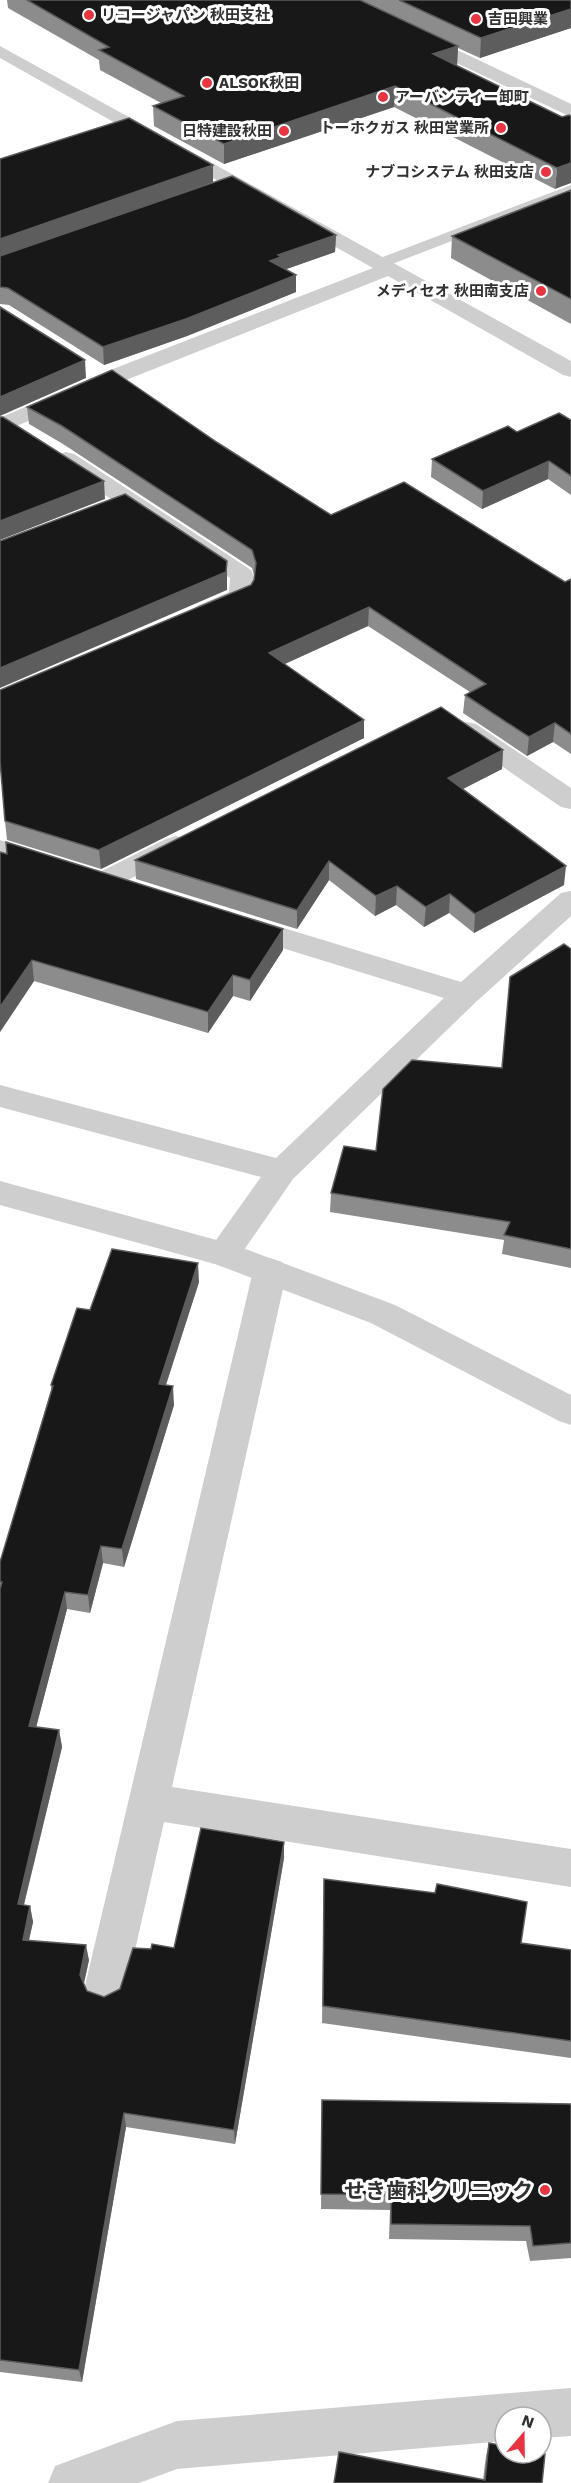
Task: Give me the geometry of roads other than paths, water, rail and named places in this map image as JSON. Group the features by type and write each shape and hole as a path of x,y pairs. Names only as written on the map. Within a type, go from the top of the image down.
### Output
{"street":[{"path":"338,0 571,111"},
{"path":"0,51 571,370"},
{"path":"101,127 124,120"},
{"path":"216,190 238,182"},
{"path":"186,619 241,596 242,575 117,504 20,433 108,379 385,265"},
{"path":"88,366 108,379"},
{"path":"451,719 571,801"},
{"path":"83,876 198,834"},
{"path":"0,849 136,893"},
{"path":"223,1254 282,1171 466,994 571,900"},
{"path":"216,917 466,994"},
{"path":"0,1096 282,1171"},
{"path":"0,1193 223,1254 383,1314 571,1411"},
{"path":"105,1990 270,1271"},
{"path":"148,1801 571,1868"},
{"path":"553,2413 571,2412"},
{"path":"72,2483 177,2445 493,2418"}],"lane":[{"path":"385,265 571,190"}],"place":[{"name":"リコージャパン 秋田支社","path":"89,15"},
{"name":"吉田興業","path":"476,19"},
{"name":"ALSOK秋田","path":"207,83"},
{"name":"アーバンティー卸町","path":"383,97"},
{"name":"トーホクガス 秋田営業所","path":"501,128"},
{"name":"日特建設秋田","path":"284,131"},
{"name":"ナブコシステム 秋田支店","path":"546,172"},
{"name":"メディセオ 秋田南支店","path":"541,291"},
{"name":"せき歯科クリニック","path":"545,2190"}]}
